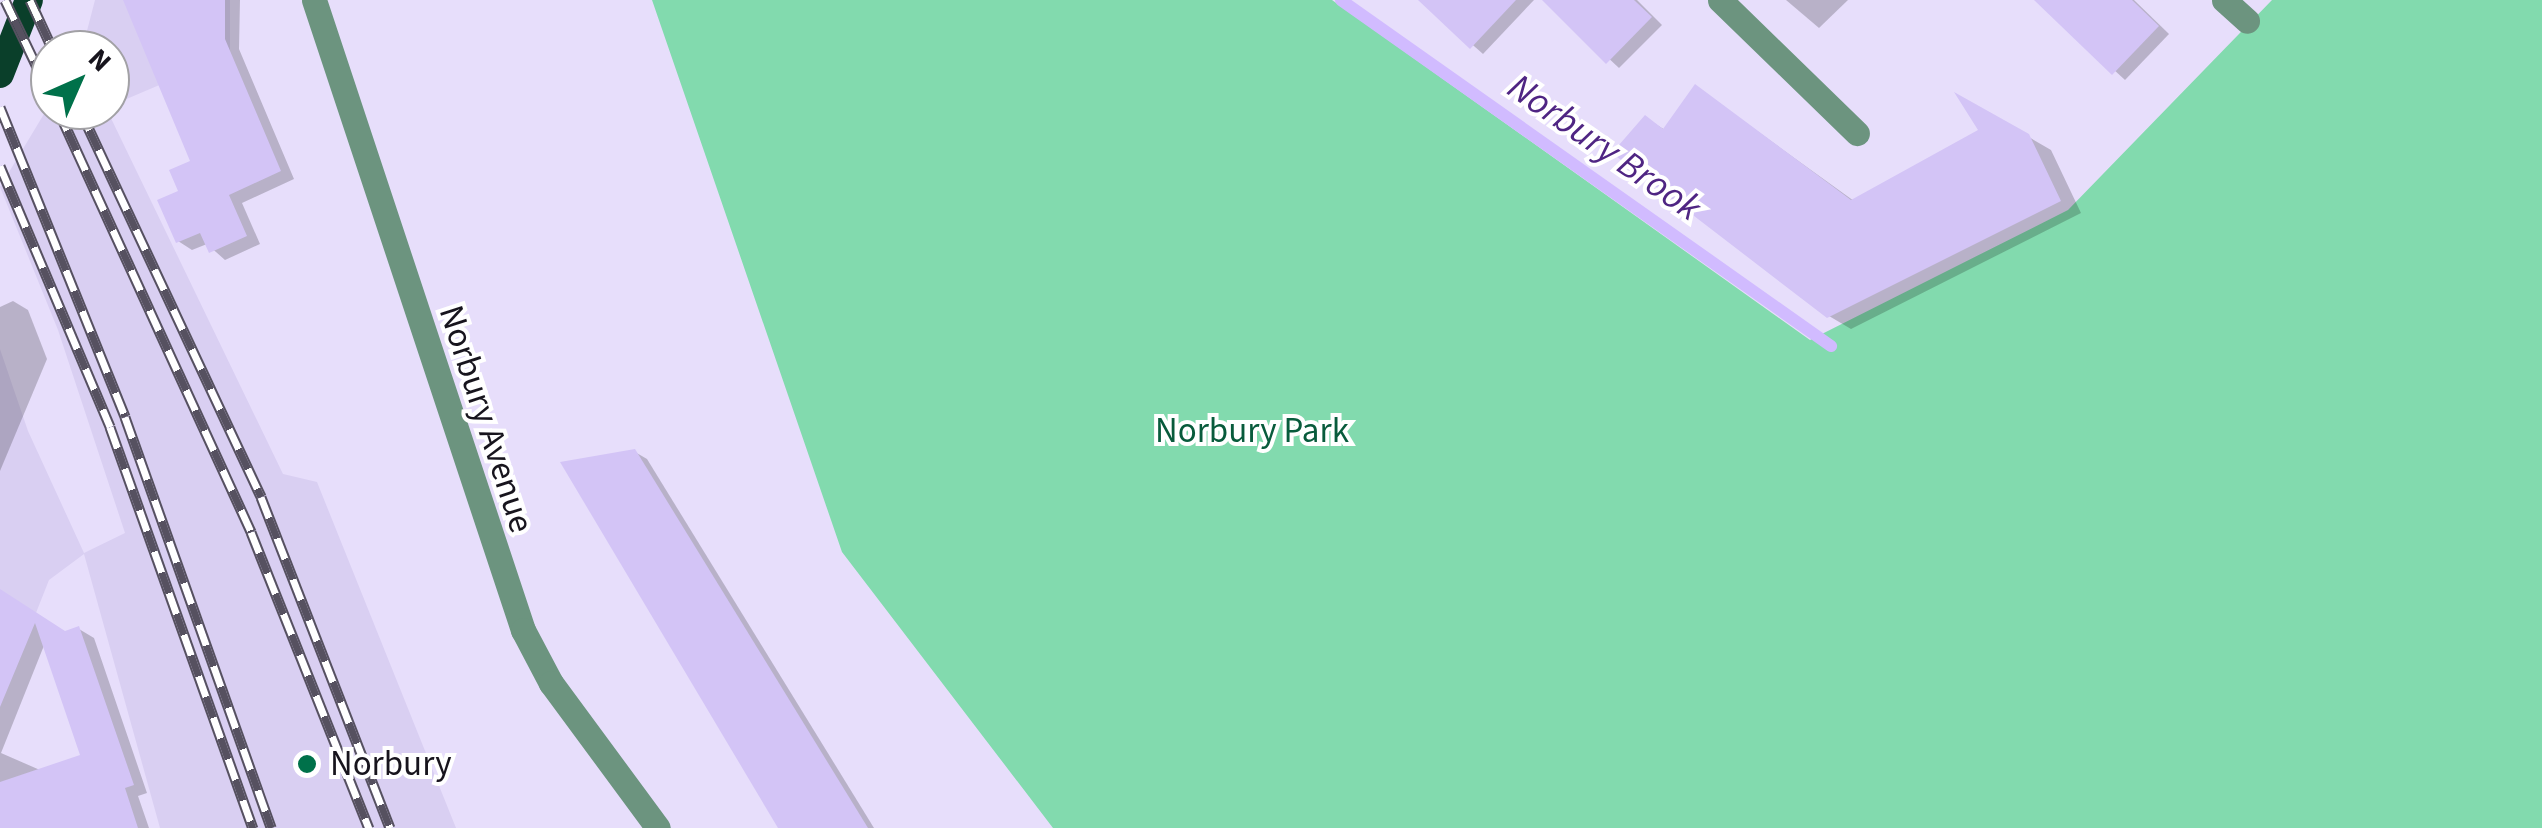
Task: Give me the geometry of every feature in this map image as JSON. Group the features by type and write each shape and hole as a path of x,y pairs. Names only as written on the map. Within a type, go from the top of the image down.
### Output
{"highway":[{"path":"0,74 29,0"}],"street":[{"name":"Norbury Avenue","path":"314,0 523,630 551,683 658,828"},
{"path":"1720,0 1857,133"},
{"path":"2224,0 2246,22"}],"shaded area":[{"path":"95,0 230,0 230,55 130,98 130,30 87,30"},
{"path":"34,130 117,130 283,474 317,482 456,828 160,828 84,554 49,580 0,704 0,349 28,431 84,553 125,533 58,330 0,187"}],"green space":[{"name":"Norbury Park","path":"652,0 1332,0 1810,340 2068,210 2272,0 2542,0 2542,828 1053,828 842,552"}],"building":[{"path":"123,0 225,0 225,39 281,171 229,195 247,236 209,253 200,233 176,243 157,200 178,191 169,170 190,161"},
{"path":"1418,0 1516,0 1470,49"},
{"path":"1542,0 1634,0 1652,17 1606,64"},
{"path":"2034,0 2132,0 2159,26 2112,75"},
{"path":"1695,84 1851,200 1978,130 1954,92 2029,134 2061,201 1827,318 1612,153 1645,115 1663,129"},
{"path":"635,449 868,828 778,828 560,462"},
{"path":"0,589 65,631 79,626 134,785 125,788 138,828 0,828 0,782 80,755 35,623 0,707"}],"waterway":[{"name":"Norbury Brook","path":"1341,0 1831,346"}],"railway":[{"path":"5,0 30,52"},
{"path":"30,0 44,30"},
{"path":"0,107 125,417 271,828"},
{"path":"67,130 251,532 369,828"},
{"path":"89,130 261,497 390,828"},
{"path":"0,166 110,427 253,828"}],"place":[{"name":"Norbury","path":"307,764"}]}
